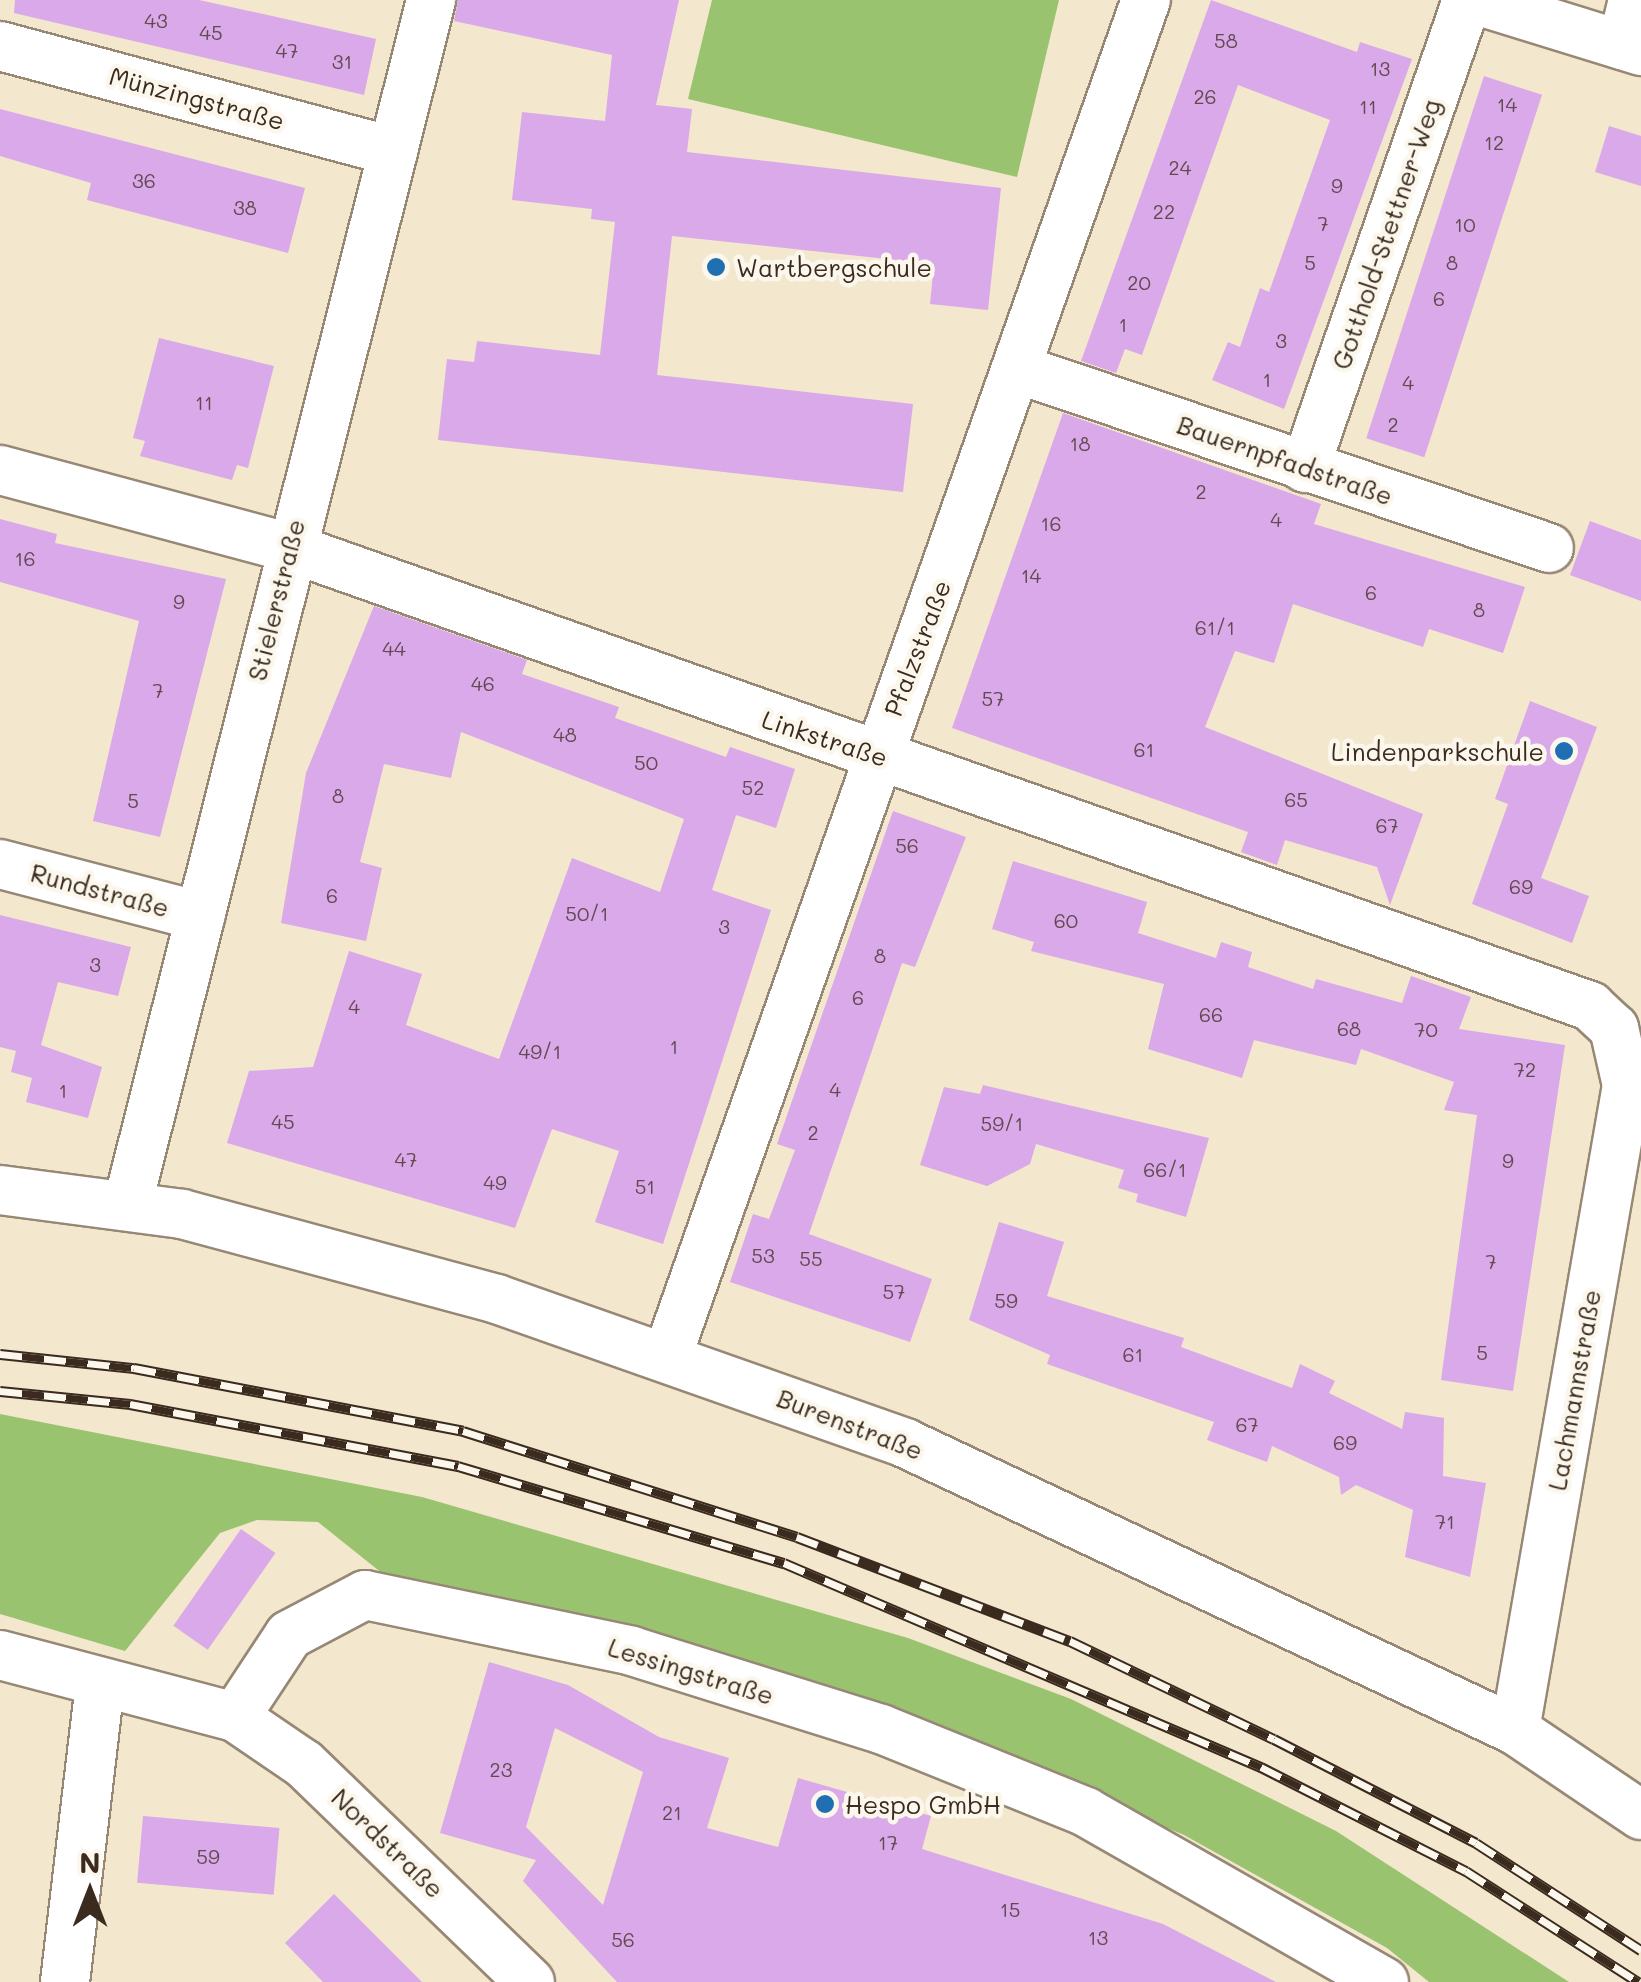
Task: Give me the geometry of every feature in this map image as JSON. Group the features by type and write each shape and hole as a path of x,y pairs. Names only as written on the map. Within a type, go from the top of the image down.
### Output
{"street":[{"name":"Stielerstraße","path":"128,1203 288,547 431,0"},
{"name":"Pfalzstraße","path":"668,1354 877,754 1021,370 1146,0"},
{"name":"Gotthold-Stettner-Weg","path":"1305,468 1466,0"},
{"path":"1476,0 1631,48 1634,0"},
{"name":"Münzingstraße","path":"0,46 393,151"},
{"name":"Bauernpfadstraße","path":"1021,370 1549,548"},
{"name":"Linkstraße","path":"0,470 288,547 1590,1006 1623,1050"},
{"name":"Rundstraße","path":"0,864 200,916"},
{"name":"Lachmannstraße","path":"1516,1730 1627,1084 1623,1050"},
{"name":"Burenstraße","path":"0,1190 128,1203 668,1354 905,1443 1516,1730 1641,1815"},
{"name":"Lessingstraße","path":"235,1717 289,1635 365,1595 613,1646 881,1729 1086,1812 1384,1982"},
{"path":"0,1655 100,1686 235,1717"},
{"path":"65,1982 100,1686"},
{"name":"Nordstraße","path":"235,1717 304,1764 530,1982"}],"green space":[{"path":"712,0 1059,0 1017,177 688,99"},
{"path":"0,1414 422,1497 908,1638 1071,1699 1336,1831 1569,1982 1429,1982 1387,1948 1184,1835 879,1708 690,1644 398,1586 318,1522 257,1520 220,1533 125,1651 0,1614"}],"building":[{"path":"15,0 199,0 376,39 364,95 14,13"},
{"path":"458,0 679,0 656,105 692,109 687,152 1001,188 988,310 930,304 934,264 672,236 657,375 913,404 903,492 438,440 447,359 474,362 477,341 600,355 615,222 591,219 592,209 512,200 522,112 605,121 612,55 454,21"},
{"path":"1211,0 1357,52 1360,42 1412,59 1284,409 1212,380 1228,342 1240,347 1260,288 1269,292 1330,120 1238,85 1142,355 1125,349 1116,373 1081,361"},
{"path":"1484,76 1542,95 1424,457 1366,438"},
{"path":"0,109 305,188 288,253 87,200 91,183 0,156"},
{"path":"1609,126 1641,136 1641,186 1595,172"},
{"path":"159,338 274,366 248,468 237,465 232,480 140,456 145,441 133,438"},
{"path":"1063,413 1321,504 1314,524 1525,587 1503,653 1429,629 1423,647 1293,604 1274,663 1235,651 1205,727 1423,814 1390,905 1377,867 1285,840 1277,865 1241,852 1248,832 952,728"},
{"path":"0,519 57,534 55,543 226,579 160,837 93,821 139,621 0,582"},
{"path":"1590,521 1641,540 1641,601 1570,575"},
{"path":"374,606 527,660 522,674 619,707 615,718 726,757 730,747 795,769 776,828 736,815 712,890 771,910 663,1244 595,1222 619,1151 552,1129 515,1228 227,1143 249,1071 313,1067 349,951 422,974 406,1025 499,1059 572,858 660,892 684,819 461,732 451,778 384,764 360,862 382,868 366,941 281,923 306,773"},
{"path":"1530,701 1597,727 1541,878 1589,896 1572,943 1472,904 1508,804 1495,799"},
{"path":"893,811 966,837 915,967 902,963 809,1234 932,1279 910,1342 730,1282 753,1214 769,1219 795,1150 777,1144"},
{"path":"1013,861 1147,902 1138,933 1216,958 1221,942 1252,952 1248,967 1313,989 1316,979 1402,1003 1411,976 1471,997 1459,1029 1565,1045 1513,1391 1441,1380 1477,1115 1444,1110 1454,1082 1361,1049 1356,1065 1254,1040 1242,1078 1148,1049 1164,984 1031,951 1034,942 992,929"},
{"path":"0,915 131,947 118,996 58,982 41,1045 102,1067 88,1118 26,1102 32,1078 11,1072 16,1051 0,1047"},
{"path":"983,1085 1209,1138 1186,1217 1136,1202 1138,1194 1118,1188 1124,1170 1036,1144 1030,1164 987,1186 920,1165 944,1087 980,1094"},
{"path":"999,1222 1064,1242 1047,1296 1184,1338 1181,1347 1292,1388 1300,1364 1335,1381 1329,1393 1402,1429 1405,1412 1444,1418 1443,1476 1486,1483 1470,1577 1405,1557 1413,1510 1356,1485 1341,1495 1339,1477 1272,1446 1267,1462 1207,1440 1214,1422 1047,1364 1050,1355 969,1320"},
{"path":"241,1529 275,1553 208,1650 173,1626"},
{"path":"489,1662 568,1685 659,1737 729,1758 707,1828 778,1847 798,1778 931,1816 922,1849 1163,1924 1276,1982 617,1982 523,1881 536,1860 440,1833","holes":["555,1728 643,1772 603,1905 526,1827"]},
{"path":"143,1816 279,1828 274,1895 137,1883"},
{"path":"334,1894 422,1982 323,1982 285,1943"}],"railway":[{"path":"0,1354 134,1368 463,1431 797,1537 1070,1641 1274,1739 1476,1843 1641,1950"},
{"path":"0,1391 130,1404 458,1466 784,1563 1261,1767 1466,1871 1638,1982"}],"place":[{"name":"Wartbergschule","path":"716,267"},
{"name":"Lindenparkschule","path":"1564,751"},
{"name":"Hespo GmbH","path":"825,1804"}]}
